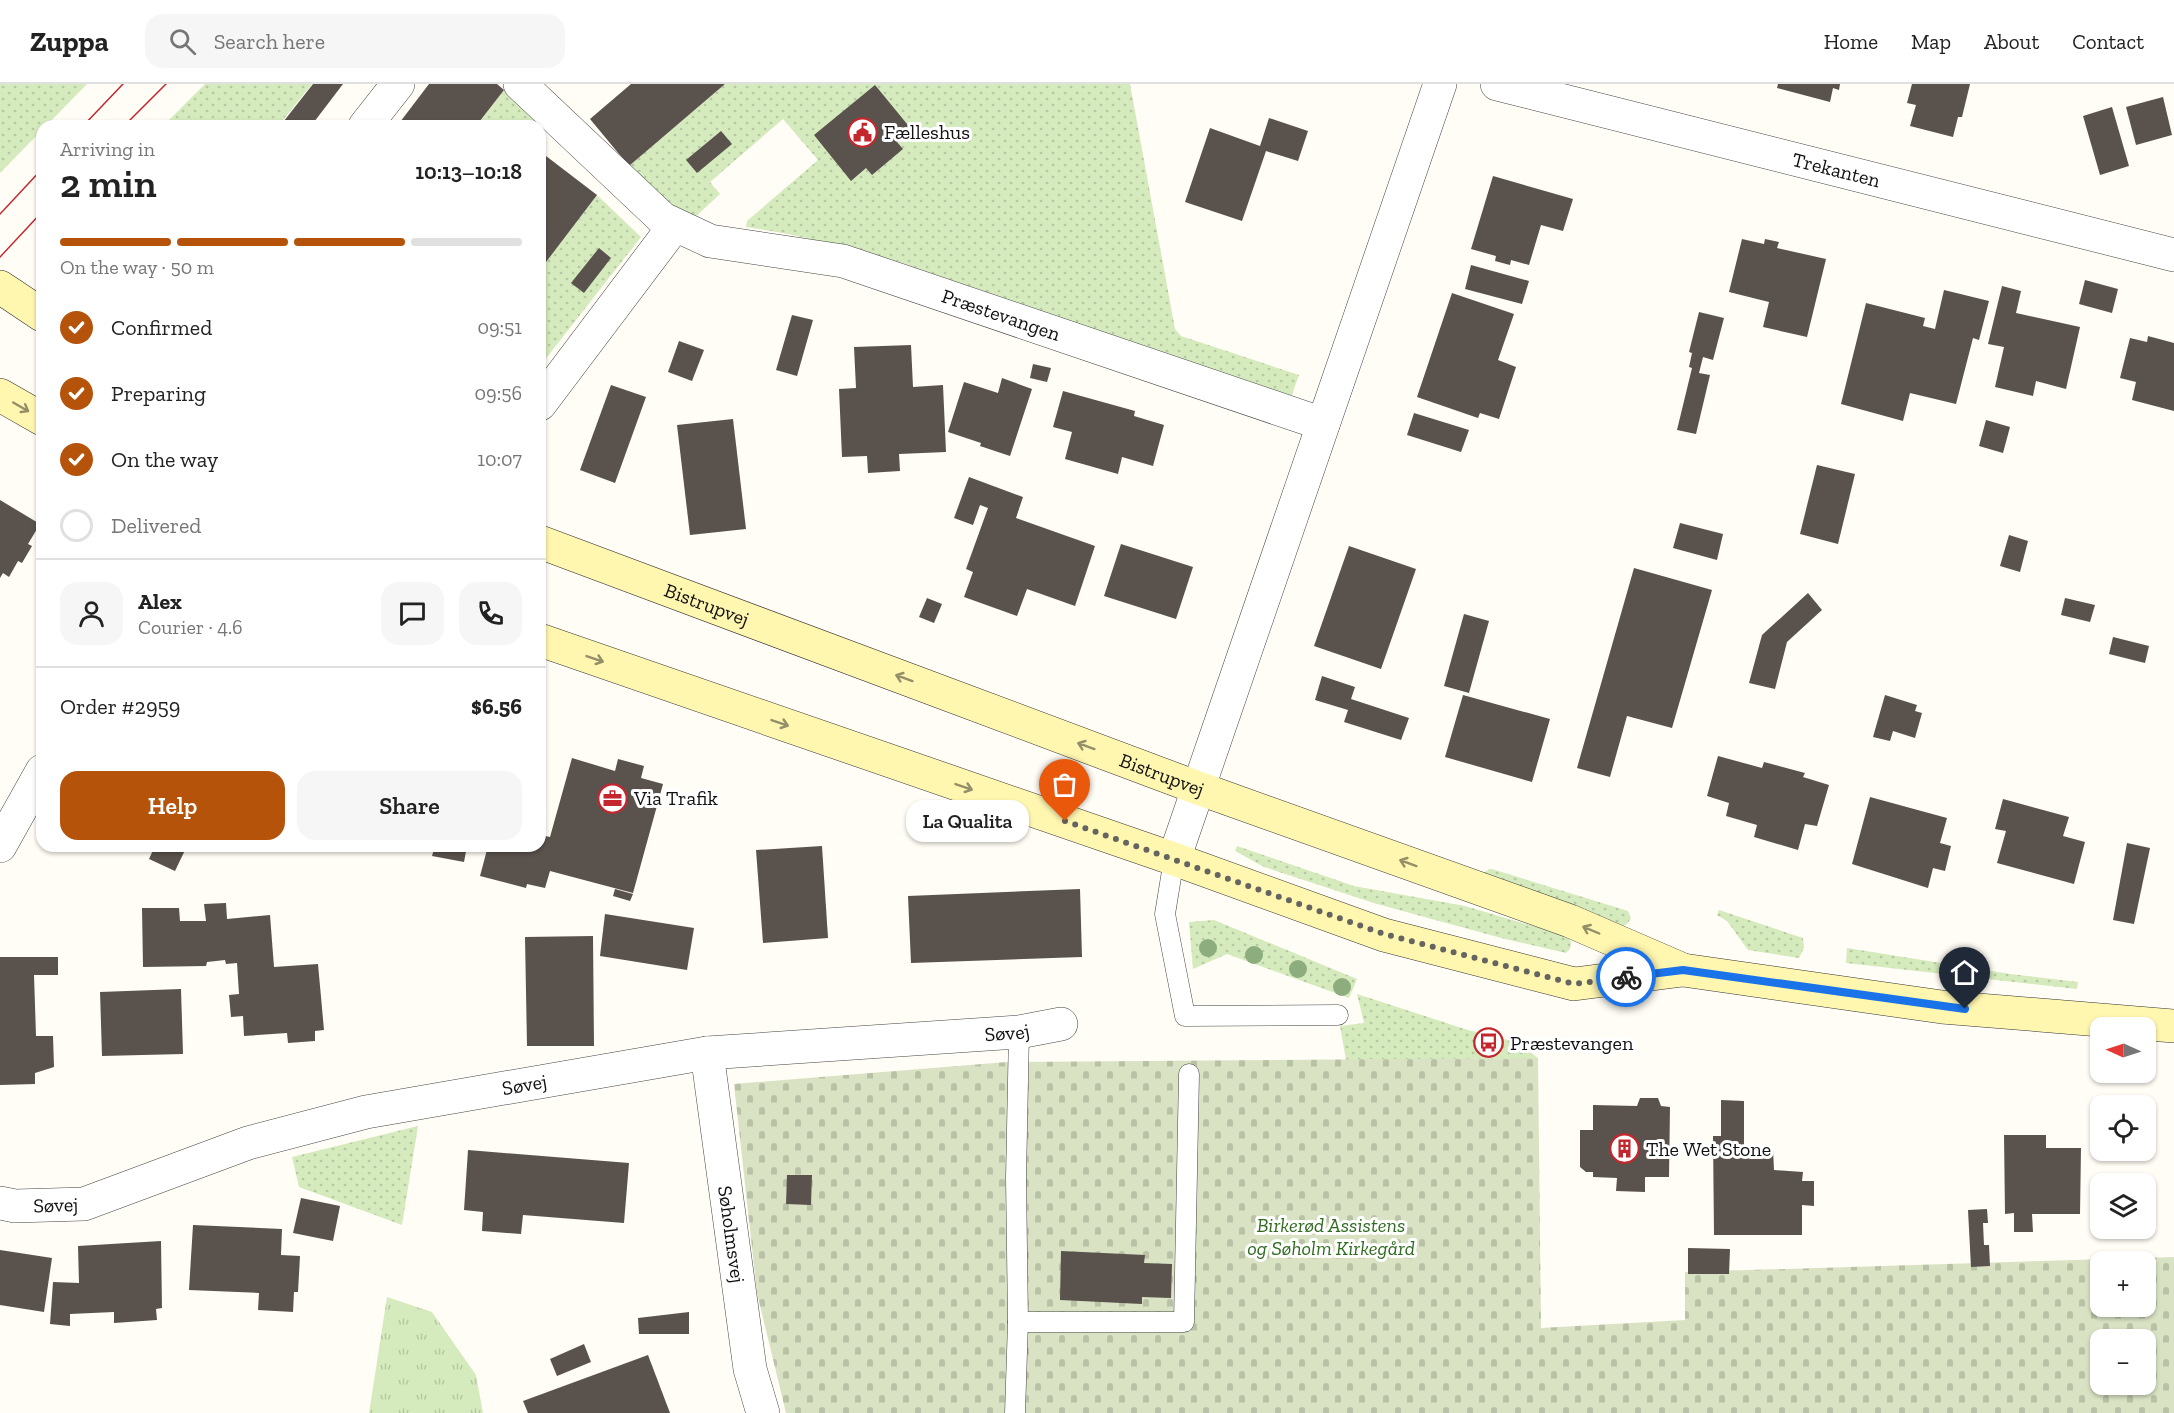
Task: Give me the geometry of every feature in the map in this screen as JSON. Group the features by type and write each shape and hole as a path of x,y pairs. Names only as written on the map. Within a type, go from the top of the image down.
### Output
{"main road":[{"path":"0,287 36,312"},
{"path":"0,395 36,416"},
{"name":"Bistrupvej","path":"546,544 1198,788 1570,921 1683,970 1942,1007 2174,1026"},
{"name":"Bistrupvej","path":"546,642 1384,934 1574,984 1683,970"}],"street":[{"path":"370,120 398,84"},
{"name":"Præstevangen","path":"520,84 663,219 710,241 843,261 1323,424"},
{"path":"1174,859 1440,84"},
{"name":"Trekanten","path":"1497,84 2174,255"},
{"path":"546,396 675,225"},
{"path":"0,846 36,782"},
{"name":"Søvej","path":"0,1203 15,1206 84,1204 248,1143 366,1112 707,1053 1019,1032 1061,1024"},
{"name":"Søholmsvej","path":"707,1053 750,1370 763,1413"}],"lane":[{"path":"1174,859 1165,914 1185,1016 1338,1015"},
{"path":"1015,1413 1018,1322 1016,1178 1019,1032"},
{"path":"1018,1322 1184,1322 1189,1074"}],"green space":[{"path":"0,84 87,84 52,120 36,120 36,136 0,173"},
{"path":"205,84 312,84 283,120 169,120"},
{"path":"725,84 1130,84 1175,329 1181,336 1299,375 1291,397 896,261 821,241 746,227 747,221 818,160 783,119 710,182 720,194 692,220 686,219 629,166"},
{"path":"504,90 539,120 481,120"},
{"path":"597,195 641,237 546,358 546,262"},
{"path":"1237,846 1354,886 1465,906 1567,936 1571,942 1570,949 1566,953 1505,939 1377,904 1264,867 1235,851"},
{"path":"1489,869 1628,911 1631,918 1621,927 1481,879"},
{"path":"1719,910 1803,938 1804,948 1799,958 1748,950 1727,921 1717,915"},
{"path":"1214,920 1357,979 1349,998 1227,954 1193,969 1189,922"},
{"path":"1847,948 2010,974 2078,982 2077,989 1846,963"},
{"path":"1357,994 1468,1030 1516,1042 1538,1058 1346,1060 1340,1026 1364,1023"},
{"name":"Birkerød Assistens og Søholm Kirkegård","path":"1538,1058 1541,1328 1685,1320 1685,1272 2090,1260 2090,1317 2156,1317 2156,1258 2174,1257 2174,1413 786,1413 757,1293 734,1084 1007,1062"},
{"path":"418,1126 402,1225 299,1187 292,1157"},
{"path":"387,1297 432,1312 476,1375 483,1413 369,1413"}],"building":[{"path":"313,84 343,84 316,120 285,120"},
{"path":"429,84 497,84 504,90 481,120 402,120"},
{"path":"631,84 725,84 629,166 590,119"},
{"path":"1778,84 1840,84 1839,90 1833,88 1830,102 1777,88"},
{"path":"1912,84 1970,84 1962,117 1958,117 1953,137 1910,126 1916,105 1907,103"},
{"name":"Fælleshus","path":"875,85 912,130 897,142 903,149 872,175 866,168 851,181 814,135"},
{"path":"2163,97 2172,135 2136,145 2126,107"},
{"path":"2112,107 2129,166 2100,175 2083,116"},
{"path":"1269,118 1308,131 1298,161 1266,151 1242,221 1185,202 1210,128 1260,146"},
{"path":"721,131 732,144 697,173 686,160"},
{"path":"546,156 597,195 546,262"},
{"path":"1493,176 1573,199 1563,231 1541,225 1529,265 1511,260 1510,265 1495,261 1496,256 1471,249"},
{"path":"1742,239 1764,244 1765,239 1779,242 1777,248 1826,259 1807,337 1763,327 1769,302 1729,292"},
{"path":"599,248 611,258 584,293 571,283"},
{"path":"1471,265 1529,281 1522,304 1465,289"},
{"path":"2085,280 2118,289 2112,313 2079,304"},
{"path":"2002,286 2021,291 2016,313 2080,327 2066,389 2036,381 2033,396 1995,387 2004,347 1988,344"},
{"path":"1944,290 1989,301 1979,340 1973,338 1956,404 1910,393 1903,421 1841,404 1866,303 1925,318 1923,326 1935,329"},
{"path":"1452,293 1514,314 1498,360 1516,367 1499,419 1480,413 1478,418 1417,397"},
{"path":"1699,312 1724,318 1713,360 1703,357 1699,373 1710,375 1696,434 1677,430 1692,368 1689,367 1692,353 1689,352"},
{"path":"792,315 813,320 797,376 776,370"},
{"path":"2148,336 2174,343 2174,411 2132,400 2136,382 2120,378 2130,338 2147,342"},
{"path":"679,341 704,350 692,381 668,372"},
{"path":"911,345 913,387 943,385 946,452 899,454 900,471 868,473 867,456 842,457 839,389 856,388 854,347"},
{"path":"1033,364 1051,368 1047,382 1030,378"},
{"path":"1002,378 1032,389 1010,456 948,432 964,382 998,393"},
{"path":"611,385 646,397 615,483 580,470"},
{"path":"1063,391 1135,411 1134,416 1164,425 1153,466 1122,457 1118,474 1065,459 1072,432 1053,427"},
{"path":"1414,413 1469,430 1461,452 1407,435"},
{"path":"733,419 746,529 690,535 677,425"},
{"path":"1986,420 2010,427 2003,453 1979,446"},
{"path":"1817,465 1855,474 1838,544 1800,534"},
{"path":"969,477 1023,497 1016,518 1095,546 1075,606 1027,589 1017,616 964,597 973,572 966,569 988,508 980,505 973,525 954,518"},
{"path":"0,500 36,522 36,531 28,544 32,546 22,563 18,561 9,577 3,573 0,578"},
{"path":"1680,523 1723,534 1717,560 1673,548"},
{"path":"2009,535 2028,541 2020,572 2000,566"},
{"path":"1121,544 1193,567 1176,619 1104,596"},
{"path":"1349,546 1416,569 1381,669 1314,646"},
{"path":"1634,568 1712,590 1672,728 1627,716 1610,777 1577,768"},
{"path":"1808,593 1822,610 1787,642 1775,689 1749,683 1762,635"},
{"path":"927,598 942,604 934,623 919,617"},
{"path":"2065,598 2095,605 2090,622 2061,615"},
{"path":"1464,614 1489,621 1469,693 1444,686"},
{"path":"2113,637 2149,646 2145,663 2109,654"},
{"path":"1322,676 1355,687 1351,699 1409,718 1401,740 1344,722 1348,710 1315,700"},
{"path":"1463,695 1550,719 1532,782 1445,757"},
{"path":"1885,695 1917,705 1915,711 1922,713 1915,738 1893,731 1890,741 1873,737"},
{"path":"1718,756 1762,768 1764,762 1805,773 1803,777 1829,785 1817,826 1805,824 1798,850 1754,837 1757,825 1726,816 1729,803 1707,796"},
{"path":"572,758 615,771 618,759 644,766 641,778 663,784 633,893 550,871 545,888 527,884 526,888 480,876 486,852 546,852 546,836 550,837"},
{"path":"1870,797 1947,818 1940,843 1951,846 1945,871 1933,868 1928,888 1852,864"},
{"path":"2003,799 2069,817 2063,836 2085,842 2074,884 1997,863 2006,831 1995,829"},
{"path":"2127,843 2150,848 2134,924 2113,920"},
{"path":"822,846 828,938 763,943 756,850"},
{"path":"152,852 184,852 175,871 149,859"},
{"path":"433,852 466,852 464,862 432,856"},
{"path":"615,889 633,894 630,901 613,896"},
{"path":"1080,889 1082,957 911,963 908,896"},
{"path":"226,903 227,919 270,915 274,967 318,964 324,1030 315,1031 315,1041 288,1043 287,1033 244,1036 243,1016 231,1017 229,995 239,994 237,963 226,964 225,960 207,962 206,966 143,967 142,908 179,908 180,921 206,921 204,904"},
{"path":"605,914 694,928 687,970 600,956"},
{"path":"593,936 594,1046 527,1046 525,937"},
{"path":"0,957 58,957 58,975 34,975 36,1036 53,1036 54,1067 35,1073 35,1084 0,1085"},
{"path":"181,989 183,1054 102,1056 100,992"},
{"name":"The Wet Stone","path":"1640,1098 1658,1098 1661,1106 1670,1107 1669,1177 1645,1177 1645,1192 1616,1191 1617,1178 1593,1177 1593,1172 1586,1172 1580,1167 1580,1130 1593,1130 1593,1105 1637,1106"},
{"path":"1721,1100 1744,1101 1744,1149 1773,1149 1774,1170 1803,1172 1802,1181 1814,1181 1814,1206 1802,1205 1802,1235 1714,1235 1713,1136 1721,1136"},
{"path":"2004,1135 2046,1135 2046,1148 2081,1148 2080,1214 2032,1214 2033,1232 2014,1232 2014,1213 2005,1214"},
{"path":"468,1150 629,1163 624,1223 523,1215 521,1234 482,1231 483,1212 464,1210"},
{"path":"787,1175 812,1175 811,1205 786,1204"},
{"path":"301,1198 340,1206 333,1241 293,1233"},
{"path":"1987,1209 1988,1223 1983,1223 1984,1245 1989,1245 1990,1266 1971,1267 1968,1210"},
{"path":"193,1225 282,1229 281,1255 300,1256 298,1292 294,1292 293,1312 258,1310 259,1293 189,1290"},
{"path":"161,1241 162,1308 156,1309 157,1320 114,1323 114,1312 70,1314 70,1326 50,1324 53,1282 79,1283 78,1246"},
{"path":"1688,1248 1730,1249 1729,1274 1688,1274"},
{"path":"0,1250 52,1258 44,1312 0,1305"},
{"path":"1061,1251 1145,1255 1144,1263 1172,1264 1171,1298 1142,1297 1142,1304 1060,1300"},
{"path":"689,1312 689,1334 639,1334 638,1318"},
{"path":"584,1344 591,1362 557,1376 550,1359"},
{"path":"648,1355 670,1413 528,1413 523,1401"}],"tram line":[{"path":"89,120 123,84"},
{"path":"130,120 166,84"},
{"path":"0,214 36,175"},
{"path":"0,257 36,218"}],"way so far":[{"path":"1065,821 1384,934 1574,984 1626,977"}],"place":[{"name":"Fælleshus","path":"863,132"},
{"name":"Via Trafik","path":"613,798"},
{"name":"La Qualita","path":"1065,821"},
{"name":"Præstevangen","path":"1489,1043"},
{"name":"The Wet Stone","path":"1625,1149"}],"route":[{"path":"1626,977 1683,970 1965,1009"}]}
